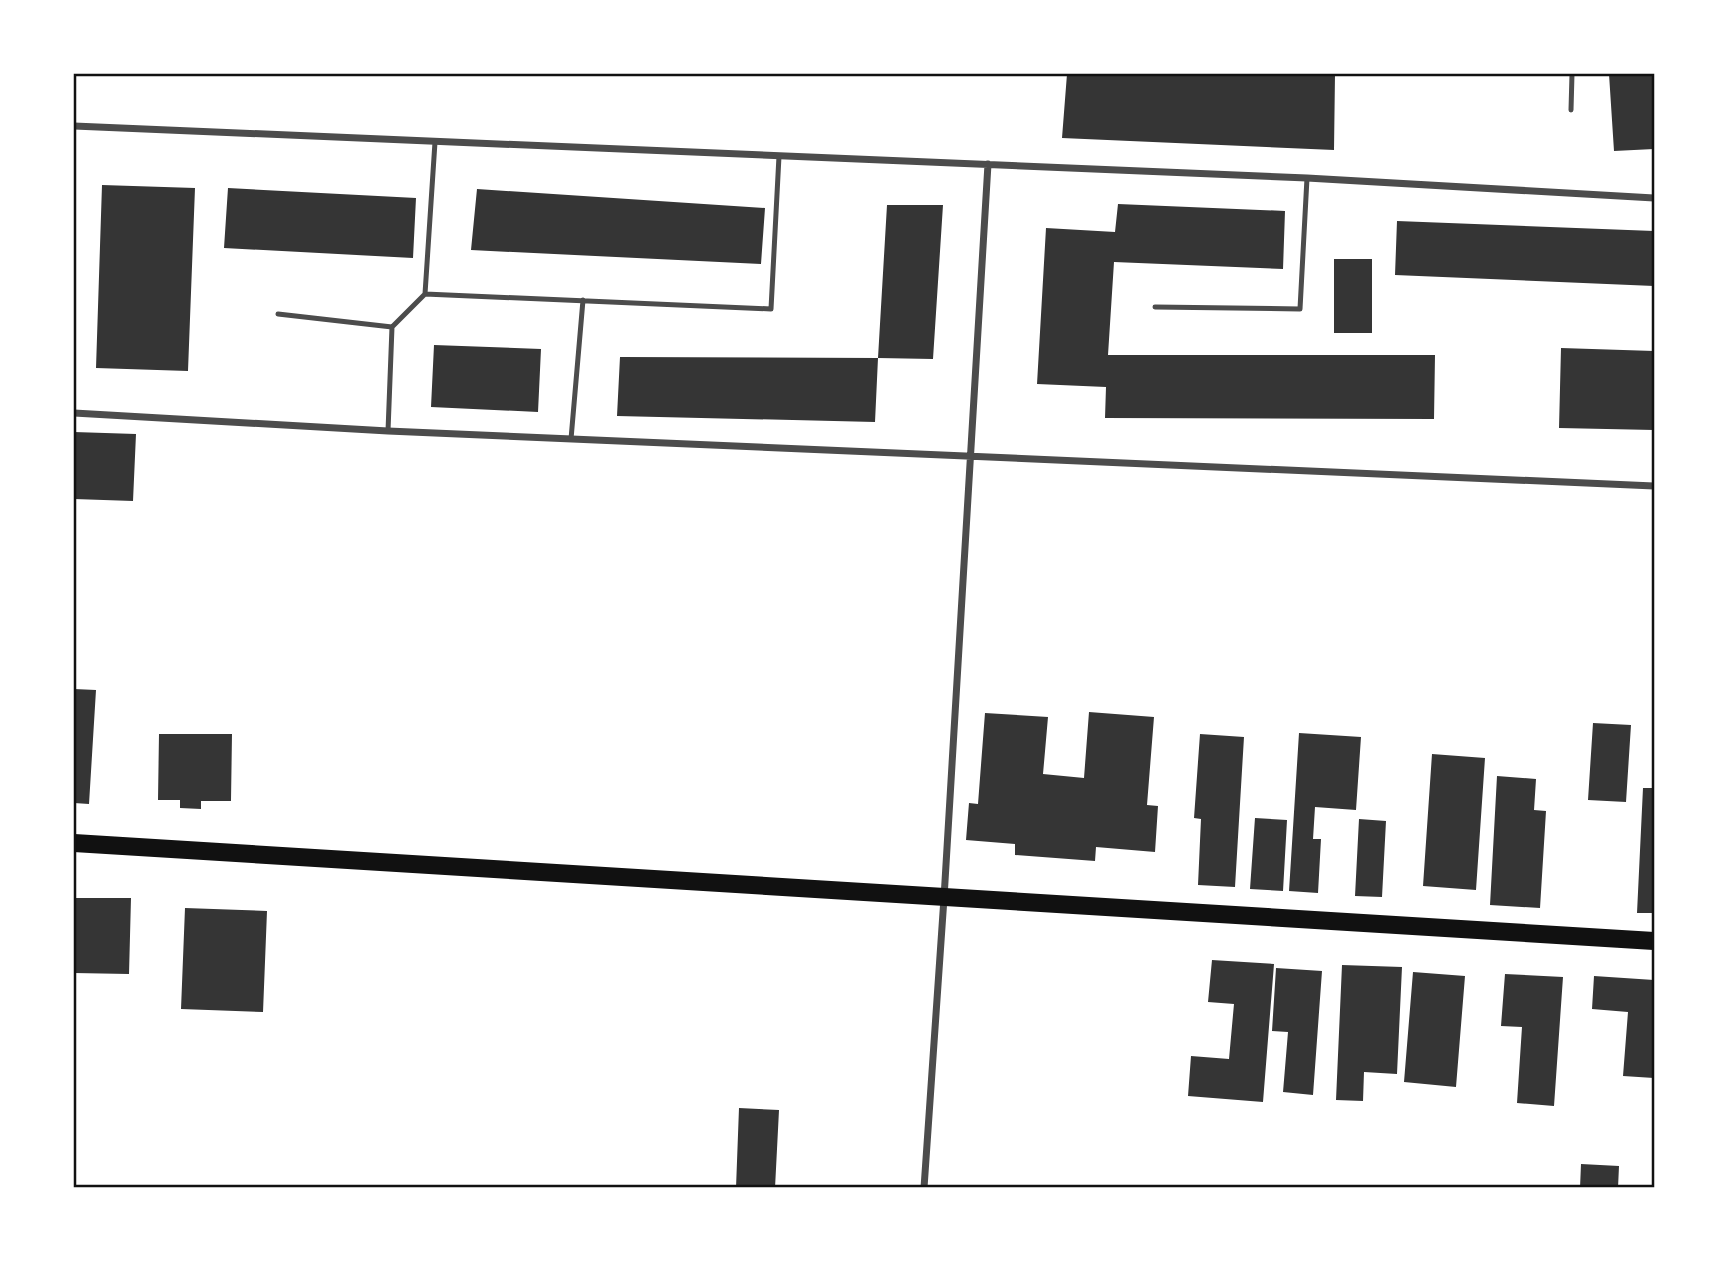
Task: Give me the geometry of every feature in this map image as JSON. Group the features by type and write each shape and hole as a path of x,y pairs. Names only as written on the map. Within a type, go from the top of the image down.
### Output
{"main road":[{"path":"74,843 1654,941"}],"street":[{"path":"74,126 1307,178 1654,198"},
{"path":"924,1188 988,164"},
{"path":"74,413 388,431 970,458 1654,486"}],"lane":[{"path":"1571,110 1572,74"},
{"path":"388,431 392,327 425,294 435,142"},
{"path":"425,294 771,309 779,156"},
{"path":"1155,307 1300,309 1307,178"},
{"path":"571,439 583,300"},
{"path":"278,314 392,327"}],"building":[{"path":"1067,74 1335,74 1334,150 1062,138"},
{"path":"1609,74 1654,74 1654,149 1614,151"},
{"path":"102,185 195,188 188,371 96,368"},
{"path":"228,188 416,198 413,258 224,248"},
{"path":"477,189 765,208 761,264 471,250"},
{"path":"1118,204 1285,211 1283,269 1114,262 1108,355 1435,355 1434,419 1105,418 1106,387 1037,384 1046,228 1115,232"},
{"path":"887,205 943,205 933,359 878,358"},
{"path":"1397,221 1654,231 1654,286 1395,275"},
{"path":"1334,259 1372,259 1372,333 1334,333"},
{"path":"434,345 541,349 538,412 431,407"},
{"path":"1561,348 1654,351 1654,430 1559,428"},
{"path":"620,357 878,358 875,422 617,416"},
{"path":"74,432 136,434 133,501 74,499"},
{"path":"74,689 96,690 89,804 74,803"},
{"path":"1089,712 1154,717 1147,805 1158,806 1155,852 1096,847 1095,861 1015,855 1015,844 966,840 969,803 978,804 985,713 1048,717 1043,774 1084,778"},
{"path":"1593,723 1631,725 1626,802 1588,800"},
{"path":"1299,733 1361,737 1356,810 1315,807 1313,839 1321,839 1318,893 1289,891"},
{"path":"159,734 232,734 231,801 201,801 201,809 180,808 180,800 158,800"},
{"path":"1200,734 1244,737 1235,887 1198,885 1201,819 1194,818"},
{"path":"1432,754 1485,758 1476,890 1423,886"},
{"path":"1497,776 1536,779 1534,810 1546,811 1540,908 1490,905"},
{"path":"1643,788 1654,788 1654,913 1637,913"},
{"path":"1255,818 1287,820 1283,891 1250,889"},
{"path":"1359,819 1386,821 1382,897 1355,896"},
{"path":"74,898 131,898 129,974 74,973"},
{"path":"185,908 267,911 263,1012 181,1009"},
{"path":"1212,960 1274,964 1263,1102 1188,1096 1191,1056 1229,1059 1234,1004 1208,1002"},
{"path":"1342,965 1402,967 1397,1074 1364,1072 1363,1101 1336,1100"},
{"path":"1276,968 1322,971 1313,1095 1283,1092 1288,1032 1272,1031"},
{"path":"1413,972 1465,976 1456,1087 1404,1082"},
{"path":"1505,974 1563,977 1554,1106 1517,1103 1522,1027 1501,1026"},
{"path":"1594,976 1654,980 1654,1078 1623,1076 1628,1012 1592,1009"},
{"path":"739,1108 779,1110 775,1188 736,1188"},
{"path":"1581,1164 1619,1166 1618,1188 1580,1188"}]}
